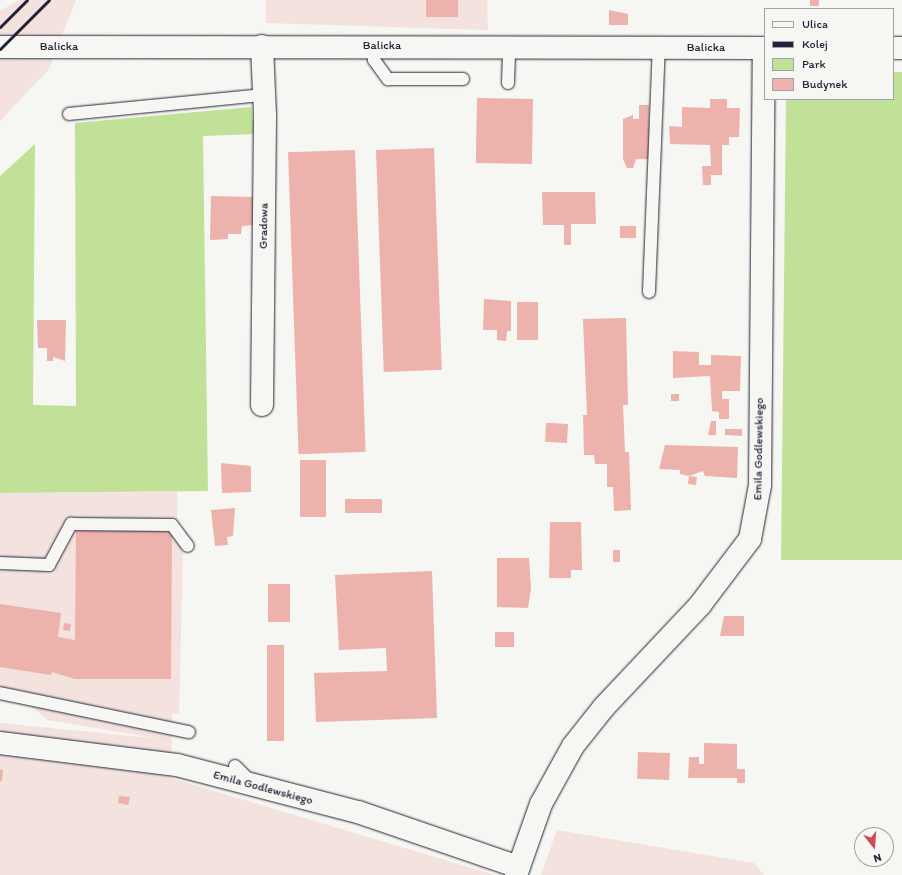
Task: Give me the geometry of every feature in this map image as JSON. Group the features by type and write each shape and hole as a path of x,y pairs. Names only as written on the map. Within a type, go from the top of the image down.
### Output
{"street":[{"name":"Balicka","path":"0,46 764,48"},
{"name":"Gradowa","path":"262,46 262,405"},
{"name":"Emila Godlewskiego","path":"0,742 156,762 253,784 358,812 518,871 544,797 573,746 604,707 700,605 750,539 760,485 764,100"}],"lane":[{"path":"374,46 374,60 388,79 463,79"},
{"path":"508,83 509,47"},
{"path":"649,292 659,48"},
{"path":"69,114 263,95"},
{"path":"0,563 49,565 71,524 172,524 188,546"},
{"path":"0,693 189,732"},
{"path":"235,766 253,784"}],"shaded area":[{"path":"19,0 76,0 49,69 0,121 0,11"},
{"path":"266,0 487,0 488,30 266,23"},
{"path":"177,492 178,543 183,548 179,713 172,714 171,778 495,875 0,875 0,723 162,739 48,720 28,704 0,699 0,493"},
{"path":"557,830 754,863 764,875 541,875"}],"green space":[{"path":"894,72 902,72 902,560 781,560 786,100 894,100"},
{"path":"251,107 255,134 203,136 208,491 0,493 0,176 35,144 33,405 76,406 75,123"}],"building":[{"path":"426,0 458,0 458,17 426,17"},
{"path":"810,0 819,0 819,6 810,6"},
{"path":"609,10 628,14 628,25 609,25"},
{"path":"477,98 533,99 532,164 476,163"},
{"path":"710,99 727,99 727,108 740,108 739,137 729,137 729,145 722,145 722,175 711,175 711,185 703,185 702,166 711,166 710,145 670,144 669,126 682,127 682,107 710,108"},
{"path":"639,105 649,105 649,159 636,159 633,168 627,168 623,159 623,119 633,115 633,119 639,119"},
{"path":"434,148 442,370 384,372 376,150"},
{"path":"355,150 366,452 299,454 288,152"},
{"path":"542,192 595,192 596,224 571,224 571,245 564,245 564,225 543,225"},
{"path":"211,196 254,197 254,225 242,226 241,234 228,234 228,239 210,240"},
{"path":"620,226 636,226 636,238 620,238"},
{"path":"484,299 511,301 511,331 507,331 506,341 497,340 497,330 483,330"},
{"path":"517,302 538,302 538,340 517,340"},
{"path":"626,318 628,405 623,405 625,452 629,452 631,510 614,511 613,487 607,487 607,464 595,464 594,455 584,455 583,415 587,415 583,319"},
{"path":"37,320 66,320 65,361 53,357 53,361 47,361 47,348 38,348"},
{"path":"673,351 699,352 699,365 711,365 711,355 741,356 740,391 722,391 722,399 729,399 729,419 719,419 719,412 712,411 710,376 673,378"},
{"path":"671,394 679,394 679,401 671,401"},
{"path":"711,421 716,421 716,435 708,435"},
{"path":"546,423 568,424 567,443 545,442"},
{"path":"725,429 742,429 742,436 725,435"},
{"path":"665,445 738,447 737,478 705,476 703,471 689,476 680,474 680,470 659,469"},
{"path":"300,460 326,460 326,517 300,517"},
{"path":"221,463 251,466 251,492 222,493"},
{"path":"689,476 697,477 696,485 688,484"},
{"path":"345,499 382,499 382,513 345,513"},
{"path":"235,508 233,536 227,537 228,545 215,546 211,510"},
{"path":"550,522 581,522 582,570 571,570 571,578 549,578"},
{"path":"76,530 172,531 171,679 75,679 52,672 51,675 0,667 0,604 61,613 58,637 75,640"},
{"path":"613,550 620,550 620,562 613,562"},
{"path":"497,558 529,558 531,588 528,608 497,607"},
{"path":"432,571 437,718 316,722 314,673 387,671 386,648 339,650 335,575"},
{"path":"268,584 290,584 290,622 268,622"},
{"path":"724,616 744,616 744,636 720,636"},
{"path":"64,623 71,624 70,631 63,630"},
{"path":"495,632 514,632 514,647 495,647"},
{"path":"267,645 284,645 284,741 267,741"},
{"path":"704,743 737,744 737,769 745,769 745,783 737,783 737,778 688,778 689,757 699,757 699,764 704,764"},
{"path":"638,752 670,753 669,780 637,779"},
{"path":"0,769 3,770 2,781 0,781"},
{"path":"119,796 130,797 128,805 118,803"}],"railway":[{"path":"0,27 27,0"},
{"path":"0,49 49,0"}]}
